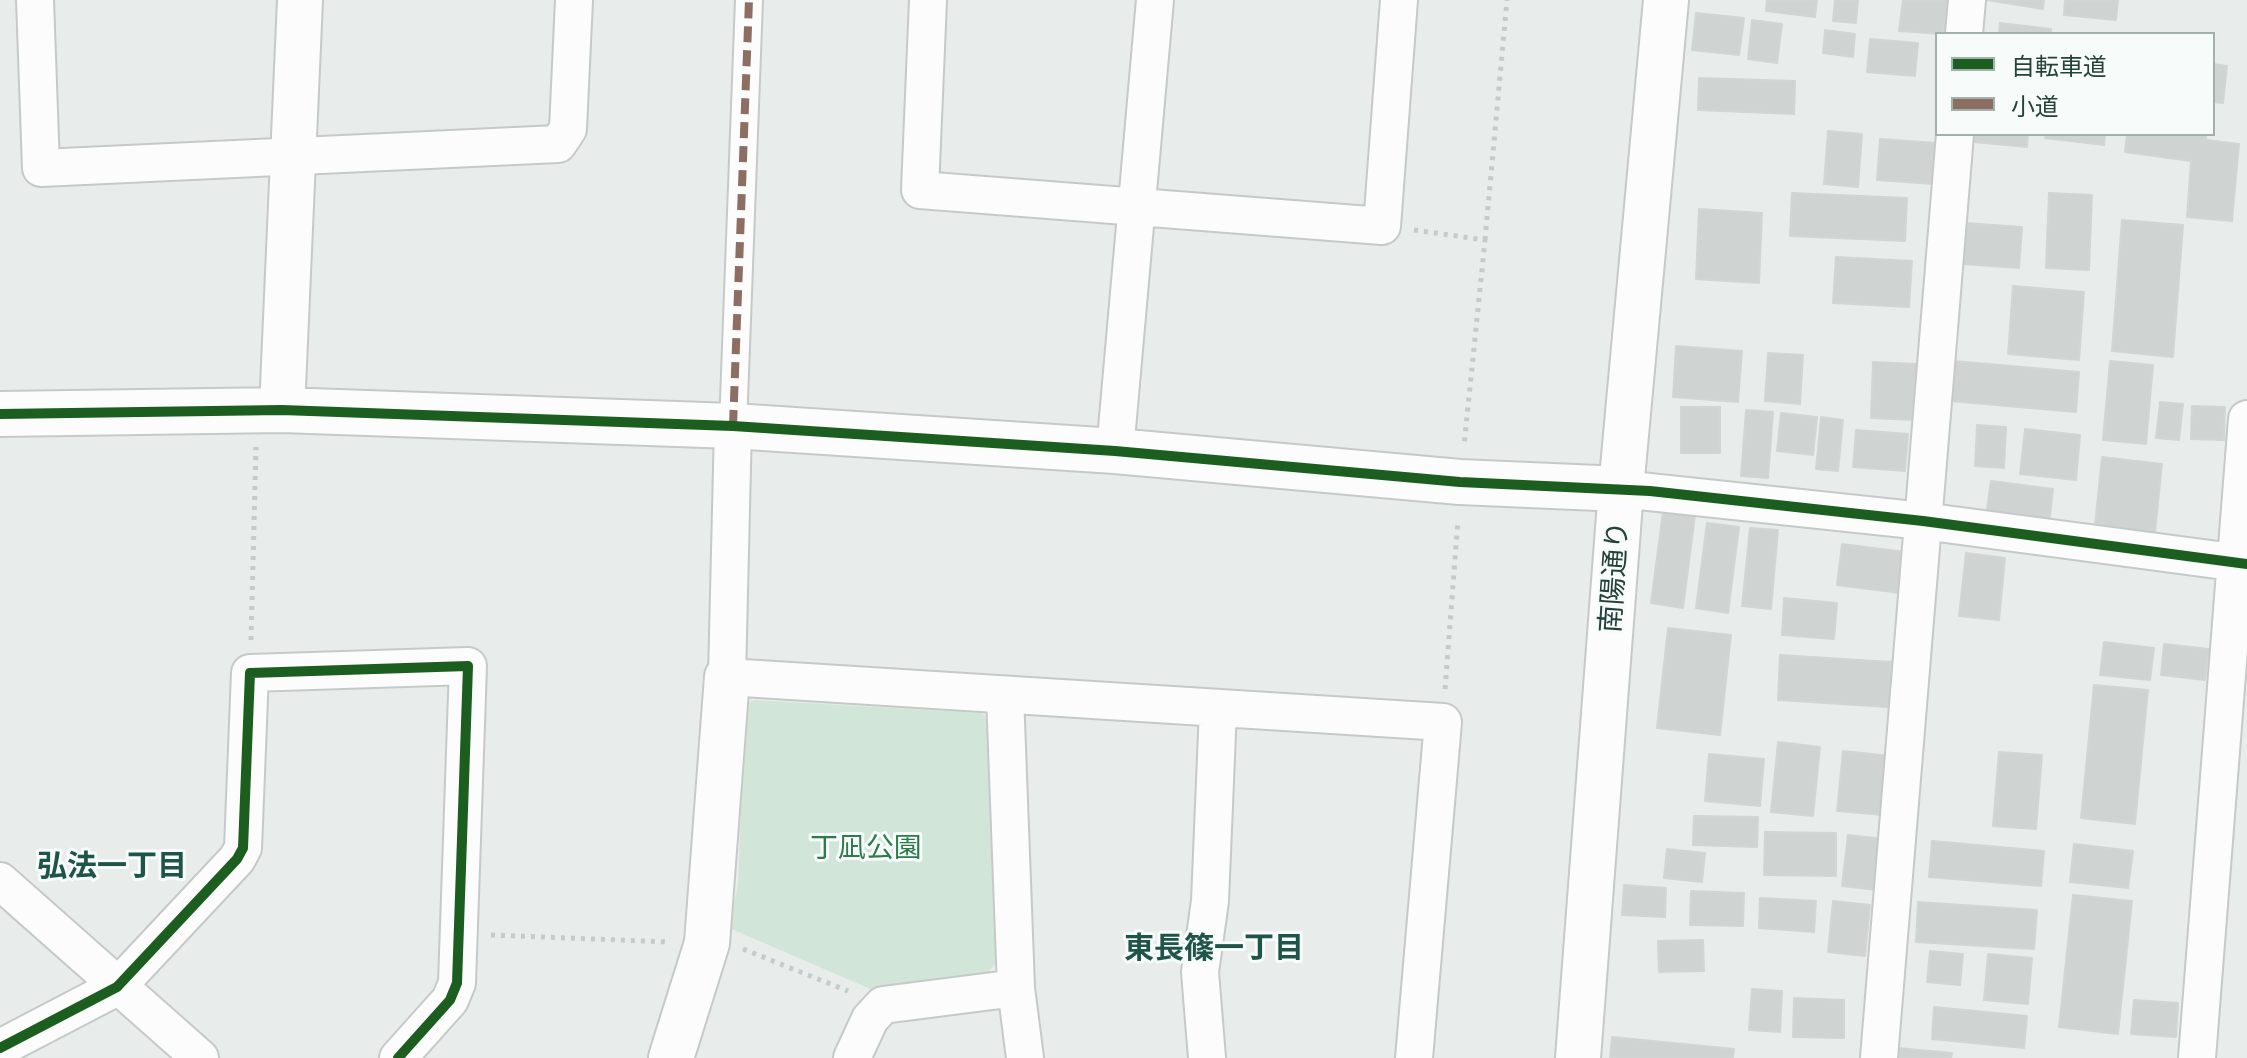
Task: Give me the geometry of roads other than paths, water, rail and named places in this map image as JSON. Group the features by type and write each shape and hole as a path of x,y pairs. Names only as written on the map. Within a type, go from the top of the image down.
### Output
{"street":[{"path":"35,0 41,168 558,144 568,129 574,0"},
{"path":"270,410 293,156 300,0"},
{"path":"671,1058 707,943 727,677 749,0"},
{"path":"928,0 920,190 1382,226 1399,0"},
{"path":"1115,451 1155,0"},
{"name":"南陽通り","path":"1578,1058 1621,489 1666,0"},
{"path":"1964,32 1967,0"},
{"path":"1879,1058 1955,136"},
{"path":"0,414 270,410 733,426 1115,451 1460,482 1621,489 1923,521 2241,563"},
{"path":"2197,1058 2241,563 2247,419"},
{"path":"0,1048 117,987 237,859 243,848 250,673 468,666 457,983 450,1000 398,1058"},
{"path":"727,677 1443,722 1414,1058"},
{"path":"1005,695 1016,988 1025,1058"},
{"path":"1207,1058 1200,972 1210,901 1218,709"},
{"path":"0,881 200,1058"},
{"path":"852,1058 870,1019 883,1005 1016,988"}],"district":[{"name":"弘法一丁目","path":"112,867"},
{"name":"東長篠一丁目","path":"1214,949"}],"park label":[{"name":"丁凪公園","path":"866,849"}]}
